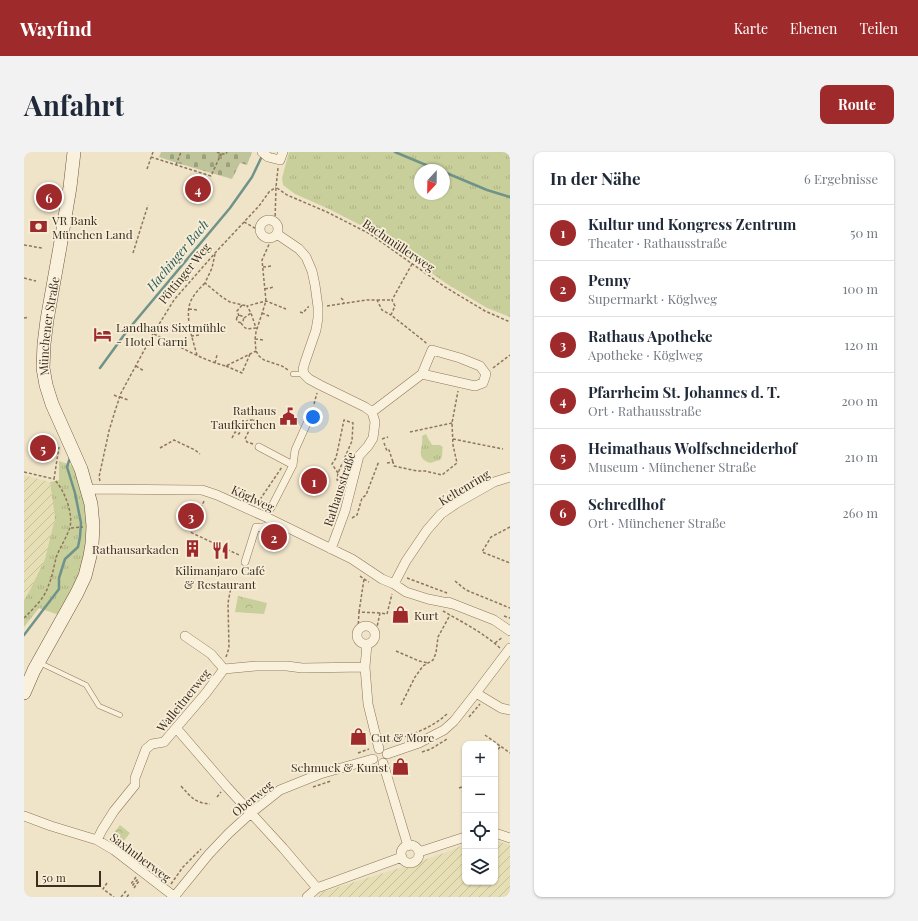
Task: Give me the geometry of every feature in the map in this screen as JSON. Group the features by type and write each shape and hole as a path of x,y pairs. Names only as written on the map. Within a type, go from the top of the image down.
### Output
{"main road":[{"name":"Münchener Straße","path":"24,693 85,576 92,544 93,526 91,504 81,469 52,404 46,385 43,368 47,320 70,188 74,152"}],"street":[{"path":"265,154 282,156"},
{"path":"275,236 279,227 275,221 268,219 261,223 260,231 264,237 275,236 300,249 306,257 313,278 318,306 318,318 316,330 303,369 304,374 309,379 372,412 422,374 432,350 460,358 480,366 486,374 483,383 475,386 422,374"},
{"path":"284,463 295,450 312,412"},
{"name":"Rathausstraße","path":"331,549 345,511 359,456 373,438 375,422 372,412"},
{"path":"256,446 284,463 293,465"},
{"path":"271,508 293,465 295,450"},
{"name":"Keltenring","path":"394,588 406,561 427,530 441,514 494,482 510,477"},
{"name":"Köglweg","path":"87,490 197,490 217,495 352,559 394,588 406,585 432,594 494,620 508,633"},
{"path":"245,560 256,527 262,528 266,526"},
{"path":"365,625 371,626 375,630 376,634 370,643 364,644 359,641 357,635 360,627 365,625"},
{"name":"Walleitnerweg","path":"185,636 211,654 224,669"},
{"path":"367,644 365,667 368,704 379,749"},
{"path":"387,754 419,743 444,730 480,696 510,648"},
{"name":"Walleitnerweg","path":"97,840 114,811 135,784 135,778 146,749 152,744 164,742 206,693 224,669 264,666 287,666 302,668 365,667"},
{"path":"480,696 501,708 510,710"},
{"path":"176,729 317,888"},
{"path":"384,767 373,759 374,752 379,749 383,749 387,754 384,767 408,846"},
{"name":"Oberweg","path":"174,897 208,854 251,813 280,790 320,774 373,759"},
{"name":"Saxhuberweg","path":"24,816 97,840 114,850 174,897"},
{"path":"498,834 510,838"},
{"path":"419,852 462,838"},
{"path":"408,846 416,847 419,852 417,860 412,863 406,862 401,855 403,849 408,846"},
{"path":"307,897 317,888 402,858"}],"lane":[{"path":"294,374 304,374"},
{"path":"39,662 86,685 99,706 120,714"}],"path":[{"path":"147,169 153,152"},
{"path":"176,165 181,152"},
{"path":"217,152 221,154 226,154 227,152"},
{"path":"151,157 211,176 221,154"},
{"path":"275,221 276,187 282,156"},
{"name":"Pöttinger Weg","path":"102,489 100,477 109,431 120,397 153,334 174,300 259,206 269,192 276,187"},
{"name":"Bachmüllerweg","path":"276,187 286,195 327,212 370,234 444,287 485,311 510,322"},
{"path":"133,253 148,205"},
{"path":"244,222 260,231"},
{"path":"275,236 262,260 266,301 256,328 256,352 264,360 282,366 294,374"},
{"path":"24,245 42,248"},
{"path":"198,355 191,336 189,309 194,295 205,283 212,268 215,253"},
{"path":"392,300 412,264"},
{"path":"263,267 272,266"},
{"path":"24,278 36,280"},
{"path":"205,283 230,302 247,306 266,301 286,309"},
{"path":"265,289 274,287"},
{"path":"341,298 344,304"},
{"path":"318,306 367,300 392,300"},
{"path":"377,300 382,310 391,315 426,342"},
{"path":"391,315 395,306 392,300"},
{"path":"242,305 237,311 239,316 237,321 246,329 256,328"},
{"path":"247,306 256,328"},
{"path":"189,309 198,310"},
{"path":"262,313 269,316"},
{"path":"241,323 243,322 244,318 251,314"},
{"path":"239,316 244,318"},
{"path":"24,318 29,317"},
{"path":"153,334 206,360 242,373 250,354"},
{"path":"191,336 200,335"},
{"path":"255,339 264,340"},
{"path":"226,366 256,352"},
{"path":"215,363 217,355"},
{"path":"486,374 510,355"},
{"path":"136,366 144,371"},
{"path":"384,443 387,451 389,450 394,466 442,474 457,464 452,423 459,382"},
{"path":"312,412 318,390"},
{"path":"114,396 128,400"},
{"path":"232,438 235,432 239,434 244,423 249,420 260,421"},
{"path":"254,420 245,439 247,442 256,446"},
{"path":"338,473 332,464 336,458 344,420 353,424 352,441 338,473 337,480 344,482"},
{"path":"410,432 452,423"},
{"path":"54,479 59,442 65,434"},
{"path":"453,439 503,449"},
{"path":"160,448 174,440 200,454"},
{"path":"349,448 354,450"},
{"path":"351,519 357,515 362,498 366,495 379,461"},
{"path":"387,463 393,462"},
{"path":"258,503 284,463"},
{"path":"24,472 54,479 59,484 66,498 70,515 70,528 57,555 46,592 24,618"},
{"path":"208,492 190,532 245,560"},
{"path":"70,528 84,527"},
{"path":"510,527 491,538 482,552 510,563"},
{"path":"358,630 364,579 368,570"},
{"path":"455,581 466,590 510,608"},
{"path":"224,669 229,648 228,603 233,584"},
{"path":"359,612 387,614 394,588"},
{"path":"375,630 378,627 380,614"},
{"path":"401,705 415,677 423,666 433,660 436,653 438,637 450,615"},
{"path":"495,643 508,633"},
{"path":"396,650 419,661 428,663"},
{"path":"466,721 475,711 480,696"},
{"path":"484,735 510,753"},
{"path":"418,754 431,749 450,737"},
{"path":"366,769 374,772 384,767 393,767 398,760"},
{"path":"314,787 336,779"},
{"path":"181,786 192,798 201,803 210,804"},
{"path":"134,888 140,880 138,879 133,885 131,884 141,871"},
{"path":"107,883 103,889 114,897"},
{"path":"121,897 126,891"}],"shaded area":[{"path":"24,475 50,482 55,518 45,559 24,600"},
{"path":"498,841 510,845 510,897 317,897 322,892 447,852 462,845 462,885 498,885"}],"green space":[{"path":"161,152 252,152 247,165 240,163 232,179 159,157"},
{"path":"289,152 510,152 510,317 487,308 447,284 372,231 329,209 295,194 283,185 282,178"},
{"path":"426,434 432,445 440,445 443,447 442,457 440,460 430,463 422,458 422,436"},
{"path":"59,461 74,466 87,509 86,552 73,590 59,615 39,608 24,627 24,600 45,559 55,518 50,482 59,480"},
{"path":"238,596 267,603 264,614 235,612"},
{"path":"120,825 130,833 123,842 113,834"}],"waterway":[{"path":"395,152 424,164"},
{"name":"Hachinger Bach","path":"100,368 127,331 230,208 252,177 262,156"},
{"path":"450,175 487,190 510,197"},
{"name":"Hachinger Bach","path":"24,635 59,589 59,578 65,559 78,547 81,523 75,493 67,467 70,458"}],"place":[{"name":"Pfarrheim St. Johannes d. T.","path":"198,189"},
{"name":"Schredlhof","path":"49,197"},
{"name":"VR Bank München Land","path":"39,227"},
{"name":"Landhaus Sixtmühle - Hotel Garni","path":"103,334"},
{"name":"Rathaus Taufkirchen","path":"289,417"},
{"name":"Heimathaus Wolfschneiderhof","path":"43,448"},
{"name":"Kultur und Kongress Zentrum","path":"314,481"},
{"name":"Rathaus Apotheke","path":"191,516"},
{"name":"Penny","path":"274,537"},
{"name":"Rathausarkaden","path":"192,549"},
{"name":"Kilimanjaro Café & Restaurant","path":"220,551"},
{"name":"Kurt","path":"401,615"},
{"name":"Cut & More","path":"358,737"},
{"name":"Schmuck & Kunst","path":"401,767"}]}
